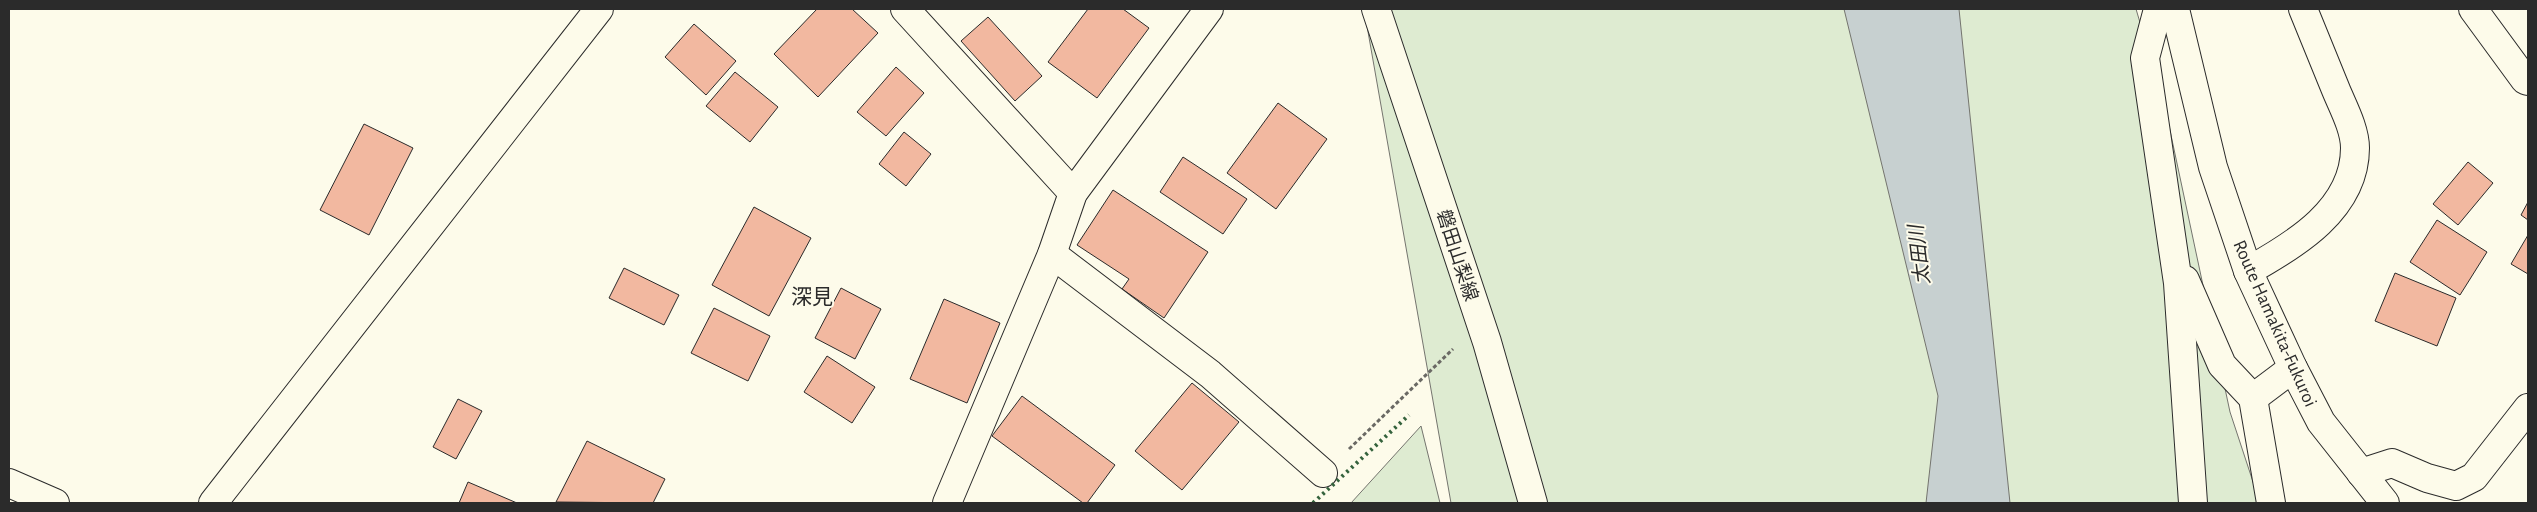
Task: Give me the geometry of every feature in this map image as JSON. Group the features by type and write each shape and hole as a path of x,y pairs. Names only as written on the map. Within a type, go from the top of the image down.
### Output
{"street":[{"path":"213,503 599,9"},
{"path":"905,9 1072,193"},
{"path":"946,503 1052,254 1072,193 1209,9"},
{"name":"磐田山梨線","path":"1376,9 1487,342 1533,503"},
{"path":"2158,9 2145,58 2178,283 2193,503"},
{"name":"Route Hamakita-Fukuroi","path":"2176,9 2213,167 2248,271 2293,368 2321,422 2385,503"},
{"path":"2248,271 2286,250 2326,217 2348,181 2355,147 2348,117 2303,9"},
{"path":"2474,9 2525,80 2528,81"},
{"path":"1052,254 1210,374 1323,473"},
{"path":"2174,254 2222,365 2253,398 2271,503"},
{"path":"2253,398 2293,368"},
{"path":"2361,473 2392,463 2427,478 2456,486 2474,477 2528,408"},
{"path":"9,483 55,503"}],"path":[{"path":"1323,473 1455,347"}],"green space":[{"path":"1364,9 2136,9 2165,107 2230,412 2260,503 1451,503"},
{"path":"1421,426 1440,503 1351,503"}],"water":[{"name":"太田川","path":"1844,9 1959,9 2010,503 1926,503 1938,396"}],"building":[{"path":"817,9 852,9 878,33 818,97 774,54"},
{"path":"1088,9 1123,9 1149,28 1097,98 1048,62"},
{"path":"988,17 1042,76 1015,101 961,41"},
{"path":"694,24 736,61 706,95 665,57"},
{"path":"896,67 924,93 886,136 857,112"},
{"path":"735,72 778,107 750,142 706,106"},
{"path":"1278,103 1327,139 1276,209 1227,173"},
{"path":"364,124 413,148 369,235 320,210"},
{"path":"904,132 931,154 906,186 879,164"},
{"path":"1183,157 1247,199 1223,234 1160,192"},
{"path":"2468,162 2493,183 2458,225 2433,204"},
{"path":"1113,190 1208,252 1164,318 1122,289 1129,279 1077,245"},
{"path":"2528,202 2528,220 2521,215"},
{"path":"754,207 811,238 769,316 712,285"},
{"path":"2437,220 2487,252 2460,295 2410,262"},
{"path":"2528,235 2528,274 2511,264"},
{"path":"624,268 679,295 664,325 609,298"},
{"path":"2395,273 2456,298 2437,346 2375,321"},
{"path":"841,288 881,309 855,359 815,338"},
{"path":"944,299 1000,323 967,403 910,379"},
{"path":"714,308 770,336 748,381 691,353"},
{"path":"827,356 875,387 852,423 804,392"},
{"path":"1192,383 1239,422 1182,490 1135,451"},
{"path":"1022,396 1115,465 1087,503 1083,503 992,436"},
{"path":"458,399 482,411 456,459 433,447"},
{"path":"587,441 665,479 653,503 556,502"},
{"path":"468,482 517,503 459,503"}],"hedge":[{"path":"1313,503 1409,415"}],"district":[{"name":"深見","path":"812,297"}]}
